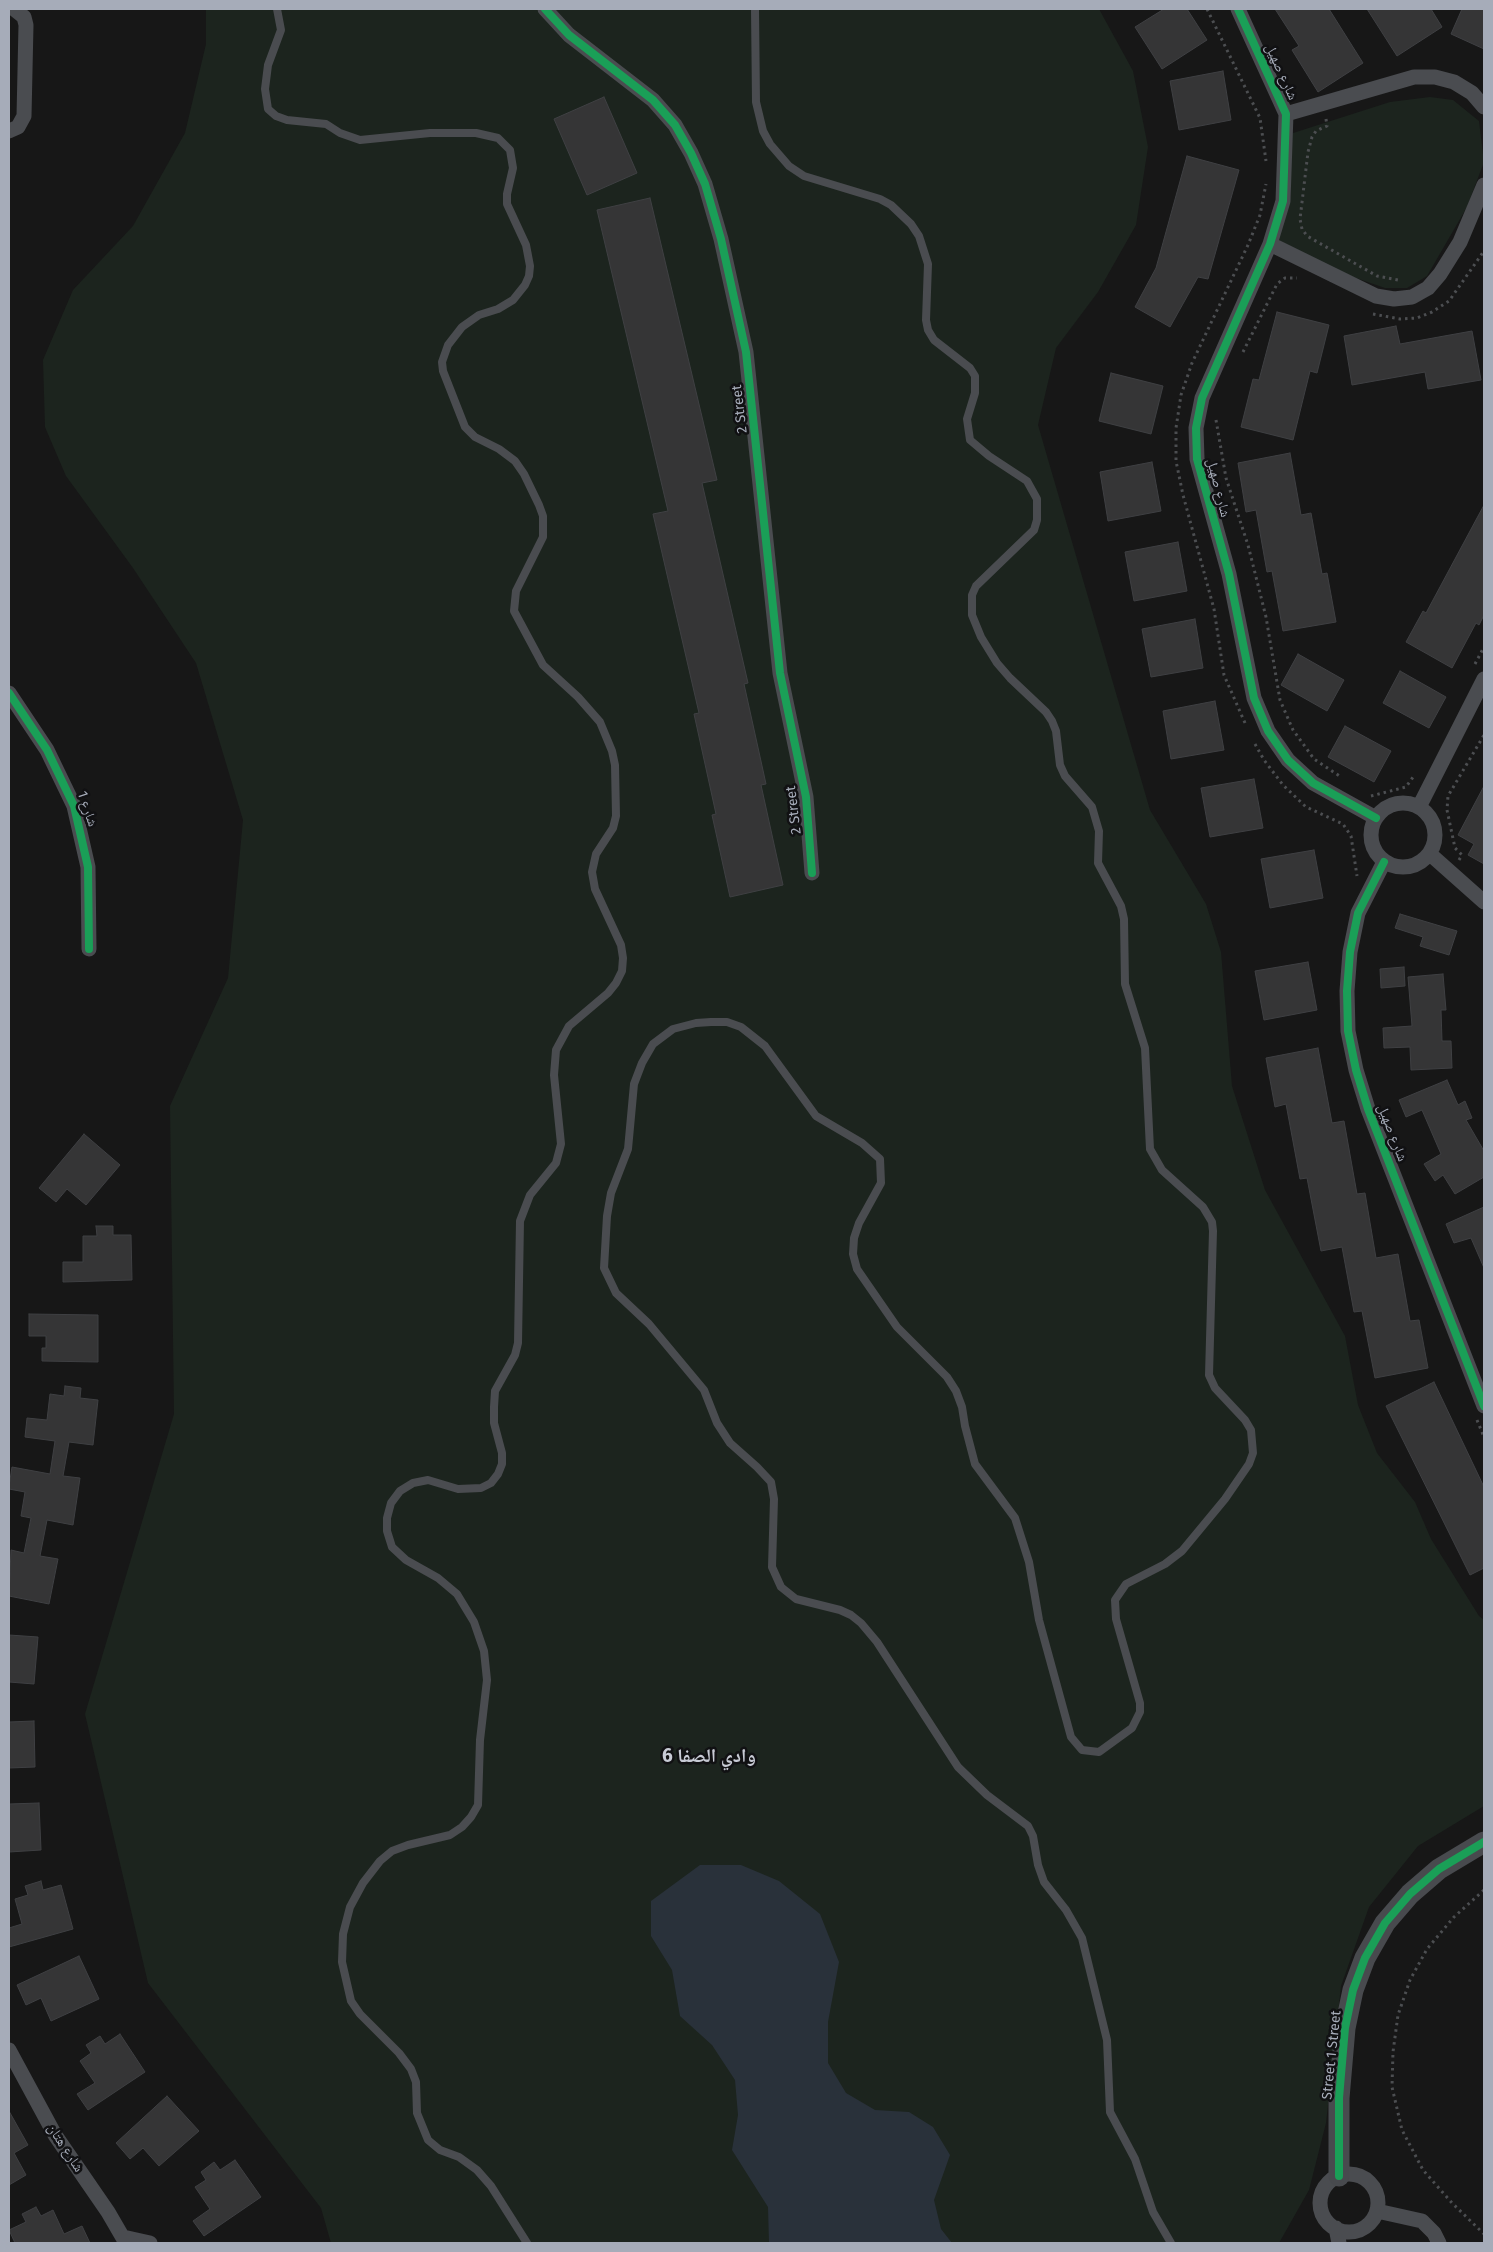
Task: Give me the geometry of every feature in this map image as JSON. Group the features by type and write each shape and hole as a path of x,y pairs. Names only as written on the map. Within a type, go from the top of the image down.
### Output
{"street":[{"path":"9,131 18,127 24,116 26,25 24,17 19,10 14,9"},
{"name":"2 Street","path":"545,9 569,35 653,100 675,125 692,153 705,184 735,295 746,352 774,599 780,673 806,797 812,874"},
{"name":"شارع صهيل","path":"1238,9 1286,114 1283,201 1270,244 1202,398 1196,428 1197,460 1229,574 1254,698 1268,731 1288,760 1313,783 1376,818"},
{"path":"1286,114 1414,78 1434,77 1454,82 1466,89 1484,107"},
{"path":"1270,244 1376,296 1394,300 1412,297 1428,288 1440,274 1460,242 1483,192"},
{"path":"1419,807 1478,674"},
{"name":"شارع 1","path":"9,693 47,750 74,806 88,867 89,949"},
{"path":"1400,803 1419,807 1428,814 1436,833 1430,854 1423,862 1409,867 1393,867 1377,855 1371,837 1372,827 1382,810 1400,803"},
{"path":"1430,854 1484,902"},
{"name":"شارع صهيل","path":"1384,862 1358,913 1350,952 1347,991 1348,1031 1356,1070 1368,1108 1480,1411"},
{"name":"Street 1 Street","path":"1339,2176 1339,2098 1345,2028 1353,1990 1365,1958 1385,1923 1410,1894 1439,1869 1484,1842"},
{"name":"شارع هتان","path":"9,2050 55,2135 125,2240"},
{"path":"1354,2243 1363,2228 1374,2218 1378,2204 1375,2190 1366,2179 1353,2174 1339,2176 1326,2186 1321,2201 1324,2217 1337,2236 1363,2228"},
{"path":"1376,2211 1422,2221 1434,2232 1439,2243"},
{"path":"125,2240 150,2243"}],"lane":[{"path":"277,9 281,30 268,65 264,89 268,109 276,116 286,120 326,124 340,133 360,140 430,133 476,132 498,138 510,150 512,168 507,204 526,245 530,266 529,276 525,285 513,300 498,309 479,315 462,327 444,354 443,371 466,427 475,438 499,449 515,461 524,474 539,505 544,526 543,537 516,591 514,611 543,665 578,697 600,722 616,765 616,816 613,828 596,854 592,872 595,889 621,945 622,971 608,993 569,1026 556,1050 554,1075 561,1144 556,1162 530,1195 520,1221 518,1343 515,1355 495,1391 494,1423 502,1453 502,1464 498,1474 490,1483 481,1488 458,1489 428,1480 413,1483 400,1491 391,1503 387,1518 387,1531 392,1547 406,1560 438,1578 457,1594 474,1622 484,1650 487,1680 480,1740 478,1805 466,1822 450,1835 408,1845 392,1851 380,1861 362,1882 350,1907 343,1934 342,1962 351,2001 360,2014 399,2053 411,2069 416,2082 417,2113 428,2140 440,2150 459,2157 477,2170 490,2186 527,2243"},
{"path":"755,9 756,102 761,124 770,144 789,166 804,176 880,199 891,205 911,224 919,236 928,264 926,320 928,330 934,340 970,368 975,376 975,393 967,419 970,440 1026,482 1037,499 1037,520 1034,530 976,586 972,595 972,615 981,637 997,663 1046,712 1052,721 1056,731 1060,765 1065,776 1092,807 1099,831 1098,863 1121,906 1124,919 1125,984 1145,1048 1150,1149 1162,1170 1203,1207 1212,1222 1214,1231 1210,1375 1215,1388 1245,1420 1251,1430 1253,1453 1243,1474 1225,1500 1182,1551 1165,1564 1126,1584 1115,1600 1116,1619 1140,1702 1140,1712 1132,1728 1099,1752 1082,1750 1071,1737 1039,1620 1029,1562 1015,1518 975,1464 969,1446 962,1406 952,1384 897,1327 857,1269 853,1254 854,1238 880,1183 880,1159 862,1143 816,1116 765,1046 741,1027 727,1022 711,1022 678,1027 662,1035 653,1044 642,1063 634,1084 628,1149 612,1193 607,1216 604,1268 616,1293 649,1324 704,1390 718,1424 730,1443 771,1482 774,1499 772,1567 781,1587 796,1599 840,1610 851,1615 861,1623 877,1642 958,1767 986,1796 1028,1826 1033,1836 1038,1865 1044,1882 1066,1910 1082,1938 1107,2040 1110,2112 1135,2159 1153,2212 1171,2243"}],"path":[{"path":"1208,9 1260,118 1266,150 1266,166"},
{"path":"1322,104 1327,126 1316,131 1312,137 1300,219 1302,229 1307,236 1377,276 1404,281"},
{"path":"1246,726 1224,675 1214,609 1176,461 1176,428 1181,395 1192,363 1248,245 1260,215 1266,174"},
{"path":"1460,242 1483,253"},
{"path":"1241,355 1277,284 1285,278 1294,276"},
{"path":"1217,414 1215,421 1226,478 1248,545 1266,618 1280,700 1293,730 1314,758 1344,780"},
{"path":"1478,674 1484,647"},
{"path":"1452,874 1462,855 1455,848 1447,810 1448,796 1484,736"},
{"path":"1252,739 1264,760 1306,807 1343,824 1351,836 1357,865 1358,875 1354,884"},
{"path":"1364,793 1369,796 1376,796 1406,787 1416,774"},
{"path":"1480,1411 1484,1437"},
{"path":"1484,1890 1454,1917 1427,1949 1410,1980 1398,2015 1393,2052 1392,2087 1402,2130 1423,2170 1484,2234"}],"shaded area":[{"path":"206,9 1099,9 1133,71 1148,147 1136,225 1098,292 1056,348 1038,425 1150,810 1206,904 1221,952 1232,1086 1265,1190 1345,1336 1358,1405 1377,1453 1415,1502 1431,1539 1479,1616 1484,1620 1484,1806 1418,1846 1369,1907 1341,1986 1326,2123 1309,2190 1279,2243 331,2243 321,2208 148,1983 85,1714 174,1414 170,1106 228,978 243,820 196,663 133,568 66,476 45,427 43,360 73,290 133,226 185,133 206,44"},
{"path":"1430,97 1453,100 1479,121 1484,162 1467,207 1427,276 1407,288 1385,288 1275,250 1291,195 1290,134 1390,102"},
{"path":"700,1865 741,1865 779,1881 820,1914 839,1962 828,2022 828,2063 846,2093 875,2110 909,2112 933,2127 950,2155 934,2200 941,2229 952,2243 769,2243 768,2207 732,2150 738,2115 735,2080 712,2045 680,2016 672,1970 651,1936 651,1901"}],"building":[{"path":"1164,9 1187,9 1207,40 1162,69 1135,27"},
{"path":"1275,9 1329,9 1363,63 1318,92 1292,50 1299,46"},
{"path":"1367,9 1431,9 1442,27 1397,56"},
{"path":"1462,9 1484,9 1484,49 1451,34"},
{"path":"1223,71 1231,120 1179,130 1170,81"},
{"path":"604,97 637,173 587,195 554,119"},
{"path":"1187,156 1239,170 1208,279 1198,277 1170,327 1135,307 1156,268"},
{"path":"650,198 717,480 702,483 748,683 744,684 766,784 761,785 783,885 730,897 712,815 716,814 694,714 699,713 653,514 668,511 597,210"},
{"path":"1277,312 1329,325 1317,373 1310,371 1293,440 1241,427 1253,379 1259,380"},
{"path":"1396,326 1400,344 1472,331 1481,380 1428,389 1425,372 1352,385 1344,336"},
{"path":"1111,373 1163,386 1151,434 1099,421"},
{"path":"1290,453 1301,515 1311,513 1322,574 1327,573 1336,622 1283,631 1272,571 1267,572 1256,510 1246,512 1238,463"},
{"path":"1152,462 1161,511 1108,521 1100,472"},
{"path":"1484,505 1484,615 1479,625 1476,623 1452,668 1406,642 1423,611 1426,613"},
{"path":"1178,542 1187,591 1134,601 1125,552"},
{"path":"1195,619 1203,668 1151,677 1142,629"},
{"path":"1298,654 1344,680 1327,711 1281,685"},
{"path":"1400,671 1446,697 1429,728 1383,703"},
{"path":"1215,701 1224,750 1171,759 1163,711"},
{"path":"1345,726 1391,751 1374,782 1328,757"},
{"path":"1254,779 1263,828 1210,837 1201,788"},
{"path":"1484,786 1484,864 1468,855 1474,844 1458,835"},
{"path":"1314,850 1323,898 1270,908 1261,859"},
{"path":"1400,914 1457,931 1449,955 1420,946 1423,937 1395,928"},
{"path":"1308,962 1317,1010 1264,1020 1255,971"},
{"path":"1404,967 1405,986 1381,988 1380,969"},
{"path":"1443,974 1446,1010 1441,1010 1442,1041 1451,1041 1452,1068 1411,1070 1410,1047 1384,1048 1383,1028 1412,1026 1408,977"},
{"path":"1318,1048 1332,1123 1344,1121 1357,1194 1365,1193 1376,1258 1398,1254 1410,1321 1419,1320 1428,1368 1375,1378 1362,1311 1354,1312 1342,1247 1321,1251 1307,1178 1300,1179 1286,1104 1275,1107 1266,1058"},
{"path":"1447,1080 1458,1105 1465,1101 1472,1118 1466,1120 1484,1151 1484,1177 1455,1194 1443,1175 1435,1181 1424,1164 1441,1154 1422,1110 1406,1117 1399,1100"},
{"path":"84,1134 120,1165 86,1205 67,1189 56,1202 39,1188"},
{"path":"1484,1207 1484,1268 1471,1238 1454,1243 1446,1224"},
{"path":"96,1226 113,1226 113,1235 131,1235 132,1280 63,1282 63,1262 83,1262 83,1236 97,1236"},
{"path":"29,1314 98,1315 98,1362 42,1361 42,1348 46,1348 46,1336 29,1336"},
{"path":"1434,1382 1484,1487 1484,1568 1470,1575 1386,1406"},
{"path":"65,1386 81,1388 80,1398 98,1400 93,1445 69,1442 63,1476 80,1478 73,1525 47,1520 40,1556 58,1559 49,1604 9,1596 11,1550 24,1553 31,1518 21,1516 25,1492 9,1489 9,1486 12,1467 50,1474 55,1441 25,1437 27,1418 47,1420 50,1394 64,1396"},
{"path":"9,1635 38,1637 34,1684 9,1682"},
{"path":"34,1721 35,1767 9,1768 9,1722"},
{"path":"39,1803 41,1850 9,1852 9,1804"},
{"path":"41,1881 43,1890 61,1885 73,1929 9,1947 9,1928 22,1924 15,1899 28,1895 25,1886"},
{"path":"79,1956 99,1999 51,2021 41,1998 26,2005 17,1985"},
{"path":"120,2034 145,2072 88,2110 77,2094 95,2083 80,2061 91,2053 86,2045 100,2036 105,2044"},
{"path":"167,2096 199,2131 159,2166 143,2148 130,2159 116,2143"},
{"path":"9,2111 28,2145 14,2153 26,2175 9,2185"},
{"path":"235,2160 261,2197 204,2236 193,2221 210,2209 195,2187 206,2180 201,2172 214,2162 220,2170"},
{"path":"36,2207 41,2216 53,2210 64,2234 82,2226 90,2243 15,2243 9,2230 26,2222 22,2214"}],"cycle path":[{"path":"545,9 569,35 653,100 675,125 691,153 705,184 721,239 746,352 780,673 806,797 812,873"},
{"path":"1238,9 1286,114 1283,201 1270,244 1202,398 1196,428 1197,459 1229,574 1254,698 1268,731 1288,760 1313,783 1376,818"},
{"path":"9,693 47,750 74,806 88,867 89,949"},
{"path":"1384,862 1358,913 1350,952 1347,991 1348,1031 1356,1070 1368,1109 1484,1406"},
{"path":"1339,2176 1339,2098 1345,2028 1353,1990 1365,1958 1385,1923 1410,1894 1439,1869 1484,1842"}],"district":[{"name":"وادي الصفا 6","path":"709,1757"}]}
